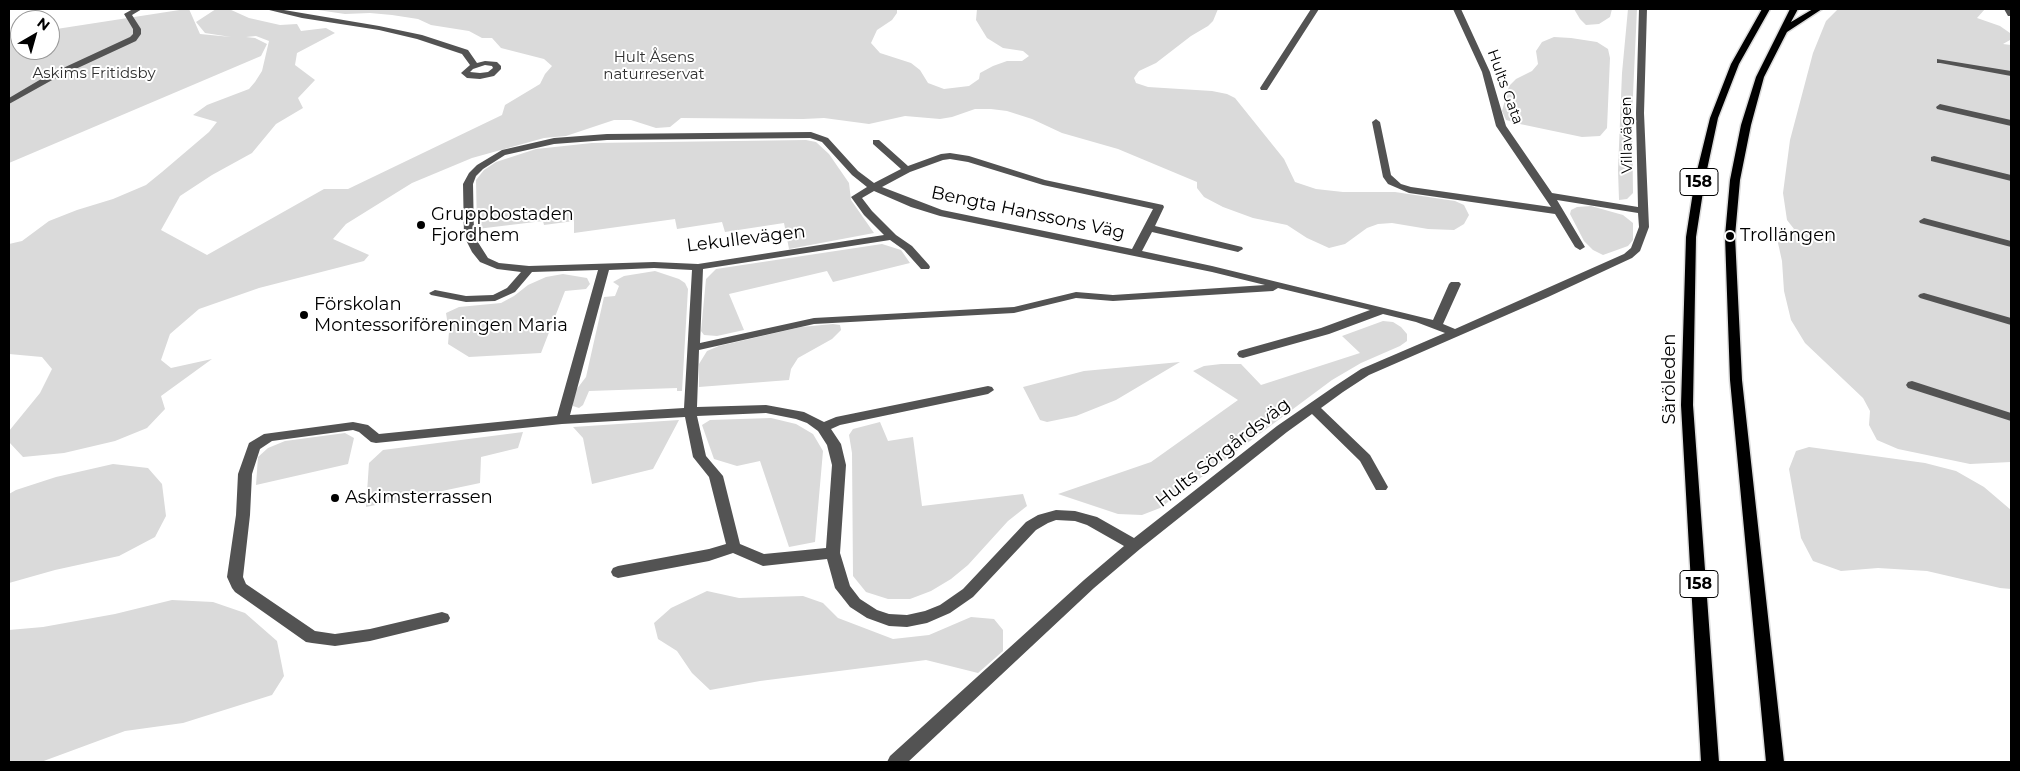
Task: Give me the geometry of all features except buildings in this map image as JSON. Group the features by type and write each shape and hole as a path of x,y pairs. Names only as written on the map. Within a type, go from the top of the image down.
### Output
{"main road":[{"name":"Säröleden","path":"1710,762 1687,405 1692,237 1700,179 1714,118 1735,64 1766,9"},
{"name":"158","path":"1775,762 1736,380 1730,236 1735,180 1746,125 1760,77 1794,9"},
{"path":"1784,30 1818,9"}],"street":[{"path":"9,101 51,77 133,39 137,34 137,29 128,14 138,9"},
{"path":"269,9 379,28 419,37 465,52 474,65"},
{"path":"1264,88 1315,9"},
{"name":"Hults Gata","path":"1457,9 1486,72 1501,126 1559,211 1580,248"},
{"name":"Villavägen","path":"1628,256 1636,249 1644,227 1640,113 1643,9"},
{"path":"1940,61 2011,74"},
{"path":"1940,107 2011,123"},
{"path":"1376,122 1386,175 1391,182 1398,186 1409,190 1559,211"},
{"name":"Bengta Hanssons Väg","path":"469,236 468,184 472,175 480,167 502,154 529,146 554,141 607,137 811,135 825,140 855,173 873,187 915,205 940,213 1136,253 1287,287 1437,325 1455,333"},
{"path":"876,142 907,170"},
{"path":"925,267 908,248 892,237 868,213 856,197 907,170 941,157 950,156 969,159 1044,182 1159,207 1136,253"},
{"path":"1934,160 2011,178"},
{"path":"1549,196 1643,211"},
{"path":"1924,221 2011,244"},
{"path":"1150,228 1238,249"},
{"name":"Lekullevägen","path":"469,236 477,252 484,260 497,266 530,269 654,264 698,267 892,237"},
{"name":"Hults Sörgårdsväg","path":"896,762 1089,584 1135,545 1282,429 1313,407 1365,372 1628,256"},
{"path":"562,420 604,267"},
{"path":"698,267 690,412 700,457 716,476 734,546"},
{"path":"435,293 466,299 495,298 511,290 530,269"},
{"path":"1437,325 1455,284"},
{"path":"693,348 814,321 1014,310 1076,294 1113,298 1287,287"},
{"path":"1924,296 2011,322"},
{"path":"1242,354 1325,330 1382,310"},
{"path":"1912,385 2011,417"},
{"path":"823,428 836,421 988,390"},
{"path":"1313,407 1365,458 1381,487"},
{"path":"442,618 370,635 335,640 312,637 253,599 240,588 235,577 243,515 245,474 254,446 268,437 353,426 363,428 376,439 562,420 690,412 766,409 799,415 812,420 823,428 834,444 839,465 833,553 843,588 855,603 872,614 889,620 907,621 927,617 968,593 1031,526 1043,519 1056,515 1075,516 1092,521 1135,545"},
{"path":"618,572 709,555 734,546 763,560 833,553"}],"green space":[{"path":"189,9 200,34 231,37 205,33 196,22 216,9 229,9 249,18 280,25 297,24 301,31 326,28 335,33 297,53 295,65 315,80 298,98 303,108 276,124 252,153 212,175 180,196 161,230 207,255 324,189 348,189 502,115 505,105 540,84 552,66 544,59 501,48 492,38 482,38 469,31 431,25 418,19 392,15 370,13 345,14 311,9 897,9 897,13 892,20 877,30 871,43 880,53 911,63 920,70 928,83 944,89 969,86 979,79 980,73 993,66 1007,61 1022,61 1029,56 1023,51 1003,48 987,38 976,20 977,9 1218,9 1213,21 1208,26 1191,36 1156,63 1139,71 1134,78 1136,83 1148,87 1212,91 1235,98 1284,159 1295,182 1316,189 1343,192 1395,192 1455,201 1464,205 1469,215 1464,224 1454,230 1428,229 1392,223 1378,224 1367,228 1345,244 1329,248 1307,238 1287,225 1253,218 1223,207 1204,197 1197,188 1197,182 1118,149 1062,133 1032,119 1007,111 991,109 975,109 940,119 905,116 869,124 824,118 681,118 670,127 656,128 631,120 614,120 566,136 544,138 472,158 412,183 346,224 333,239 369,255 364,261 259,288 199,309 170,334 161,360 171,368 212,359 161,396 165,409 147,428 115,441 64,453 23,457 9,442 9,431 40,393 52,369 42,357 9,354 9,244 22,241 49,221 113,199 146,185 209,132 217,122 193,115 207,105 249,89 255,82 262,71 269,41 256,36 246,37 255,38 267,44 261,56 9,163 9,39 10,60 60,60 60,28"},
{"path":"1574,9 1612,9 1610,17 1599,24 1586,25"},
{"path":"1628,9 1637,9 1632,116 1633,193 1627,199 1619,200 1618,170 1622,73"},
{"path":"1838,9 1985,9 1977,18 2000,26 2010,33 2010,40 2003,44 2011,45 2011,462 1970,464 1898,449 1877,440 1869,425 1870,411 1863,398 1805,343 1791,320 1784,291 1782,261 1778,243 1784,234 1794,229 1787,220 1783,193 1790,140 1813,53 1826,21"},
{"path":"1554,37 1597,42 1608,49 1610,58 1607,128 1600,136 1582,137 1506,120 1502,111 1509,86 1516,79 1532,71 1538,64 1536,51 1542,42"},
{"path":"806,140 816,142 829,154 849,183 851,200 874,233 789,249 784,223 725,232 722,222 677,229 675,219 574,233 574,221 544,225 543,221 477,229 476,180 484,170 496,162 536,149 592,143"},
{"path":"1591,206 1623,215 1633,223 1633,240 1628,246 1603,255 1593,250 1584,241 1570,214 1571,210 1577,207"},
{"path":"882,244 901,250 910,263 833,282 827,271 729,294 744,330 717,336 704,335 701,331 706,279 716,269"},
{"path":"655,271 679,279 685,283 688,289 682,391 677,391 677,388 589,391 583,405 579,408 573,406 573,394 586,377 604,297 615,296 619,286 613,282 624,276"},
{"path":"563,274 587,278 590,284 586,289 565,291 541,353 469,357 448,344 449,332 446,313 459,307 501,303 528,285 546,277"},
{"path":"1383,321 1393,322 1401,327 1407,334 1407,341 1361,363 1332,380 1160,508 1142,515 1118,514 1058,494 1151,462 1238,400 1193,371 1204,366 1241,364 1261,385 1360,353 1342,336"},
{"path":"840,325 841,330 832,339 798,358 791,369 789,380 699,387 699,364 707,351 719,346 801,327"},
{"path":"1180,362 1116,400 1076,416 1047,422 1040,420 1023,387 1084,371"},
{"path":"771,418 796,424 813,434 823,451 815,542 789,547 760,461 737,466 714,459 702,425 710,420"},
{"path":"679,420 653,469 592,484 583,438 573,427"},
{"path":"880,422 888,441 913,437 922,506 1023,494 1027,506 1008,521 968,565 951,579 931,591 910,599 888,599 866,592 853,576 852,453 849,435 853,429"},
{"path":"523,432 518,448 481,457 480,483 366,507 369,463 383,450"},
{"path":"345,433 354,438 348,464 256,485 258,457 268,448 285,441"},
{"path":"1809,447 1925,463 1956,471 1984,487 2011,510 2011,589 1927,571 1878,568 1841,571 1813,561 1801,538 1789,469 1796,451"},
{"path":"113,464 148,468 162,484 166,516 155,537 119,556 55,570 9,583 9,494 56,477"},
{"path":"707,591 739,598 803,596 823,603 838,618 893,639 929,635 971,617 994,619 1003,630 1003,651 978,673 926,660 760,681 710,690 692,673 677,651 658,639 654,623 671,608"},
{"path":"172,600 213,602 245,613 277,641 284,676 272,695 183,723 125,731 41,762 9,762 9,630 43,627 115,614"}],"place":[{"name":"Gruppbostaden Fjordhem","path":"421,225"},
{"name":"Trollängen","path":"1730,236"},
{"name":"Förskolan Montessoriföreningen Maria","path":"304,315"},
{"name":"Askimsterrassen","path":"335,498"}],"park label":[{"name":"Hult Åsens naturreservat","path":"654,66"},
{"name":"Askims Fritidsby","path":"94,74"}]}
